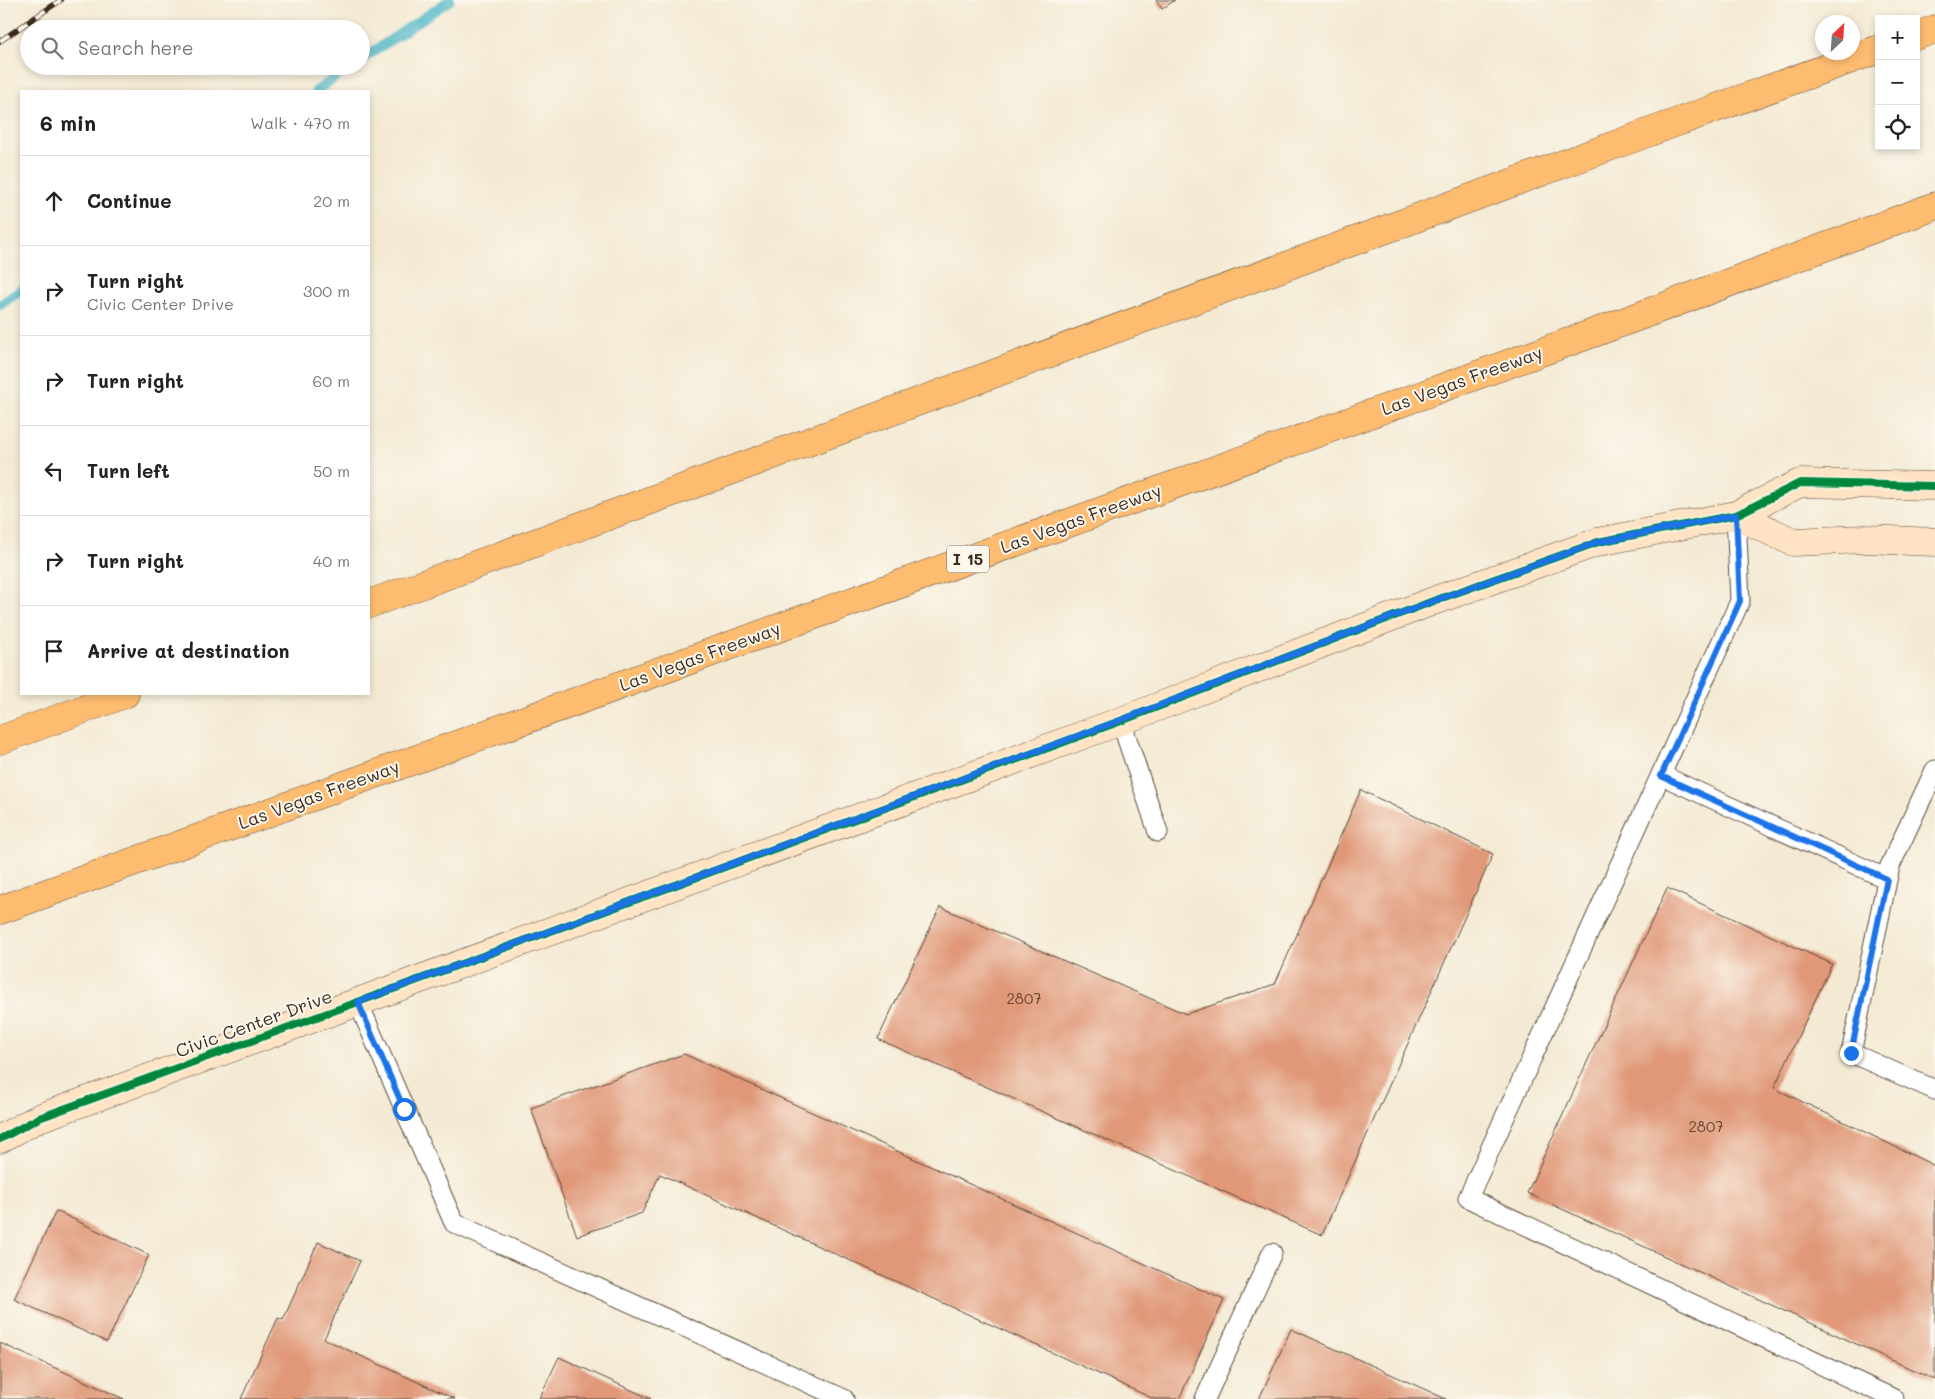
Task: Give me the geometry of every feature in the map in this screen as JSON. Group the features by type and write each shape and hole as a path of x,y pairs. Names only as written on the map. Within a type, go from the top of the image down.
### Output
{"highway":[{"path":"1920,35 1935,29"},
{"path":"370,604 1640,135 1875,50"},
{"name":"Las Vegas Freeway","path":"0,910 1599,331 1935,206"},
{"path":"0,740 122,695"}],"street":[{"name":"Civic Center Drive","path":"0,1140 39,1118 358,1002 1121,720 1436,600 1598,542 1736,515 1800,483 1935,486"},
{"path":"1736,515 1793,542 1866,539 1935,542"}],"lane":[{"path":"1736,515 1740,601 1468,1198 1894,1399"},
{"path":"1121,720 1158,832"},
{"path":"1935,770 1890,866 1851,1053 1935,1090"},
{"path":"1661,776 1887,879"},
{"path":"358,1002 454,1224 844,1399"},
{"path":"1205,1399 1272,1253"}],"building":[{"path":"1156,0 1175,0 1162,9"},
{"path":"1361,790 1493,854 1322,1235 878,1039 940,907 1186,1014 1275,984"},
{"path":"1667,888 1832,964 1774,1088 1935,1166 1935,1380 1527,1193"},
{"path":"684,1054 1224,1300 1179,1399 1154,1399 660,1174 642,1213 577,1236 531,1108"},
{"path":"56,1211 149,1255 107,1342 14,1299"},
{"path":"318,1242 360,1261 324,1339 455,1399 241,1399 278,1318 283,1320"},
{"path":"1291,1329 1446,1399 1259,1399"},
{"path":"0,1343 124,1399 0,1399"},
{"path":"559,1357 651,1399 539,1399"}],"waterway":[{"path":"370,54 450,0"},
{"path":"317,90 339,75"},
{"path":"0,305 20,291"}],"railway":[{"path":"31,20 61,0"},
{"path":"0,41 20,28"}],"cycle path":[{"path":"0,1139 39,1118 1121,721 1436,600 1598,542 1736,515 1800,483 1935,486"}],"route":[{"path":"404,1109 358,1002 1121,720 1436,600 1598,542 1736,515 1740,601 1661,776 1887,879 1851,1053"}]}
